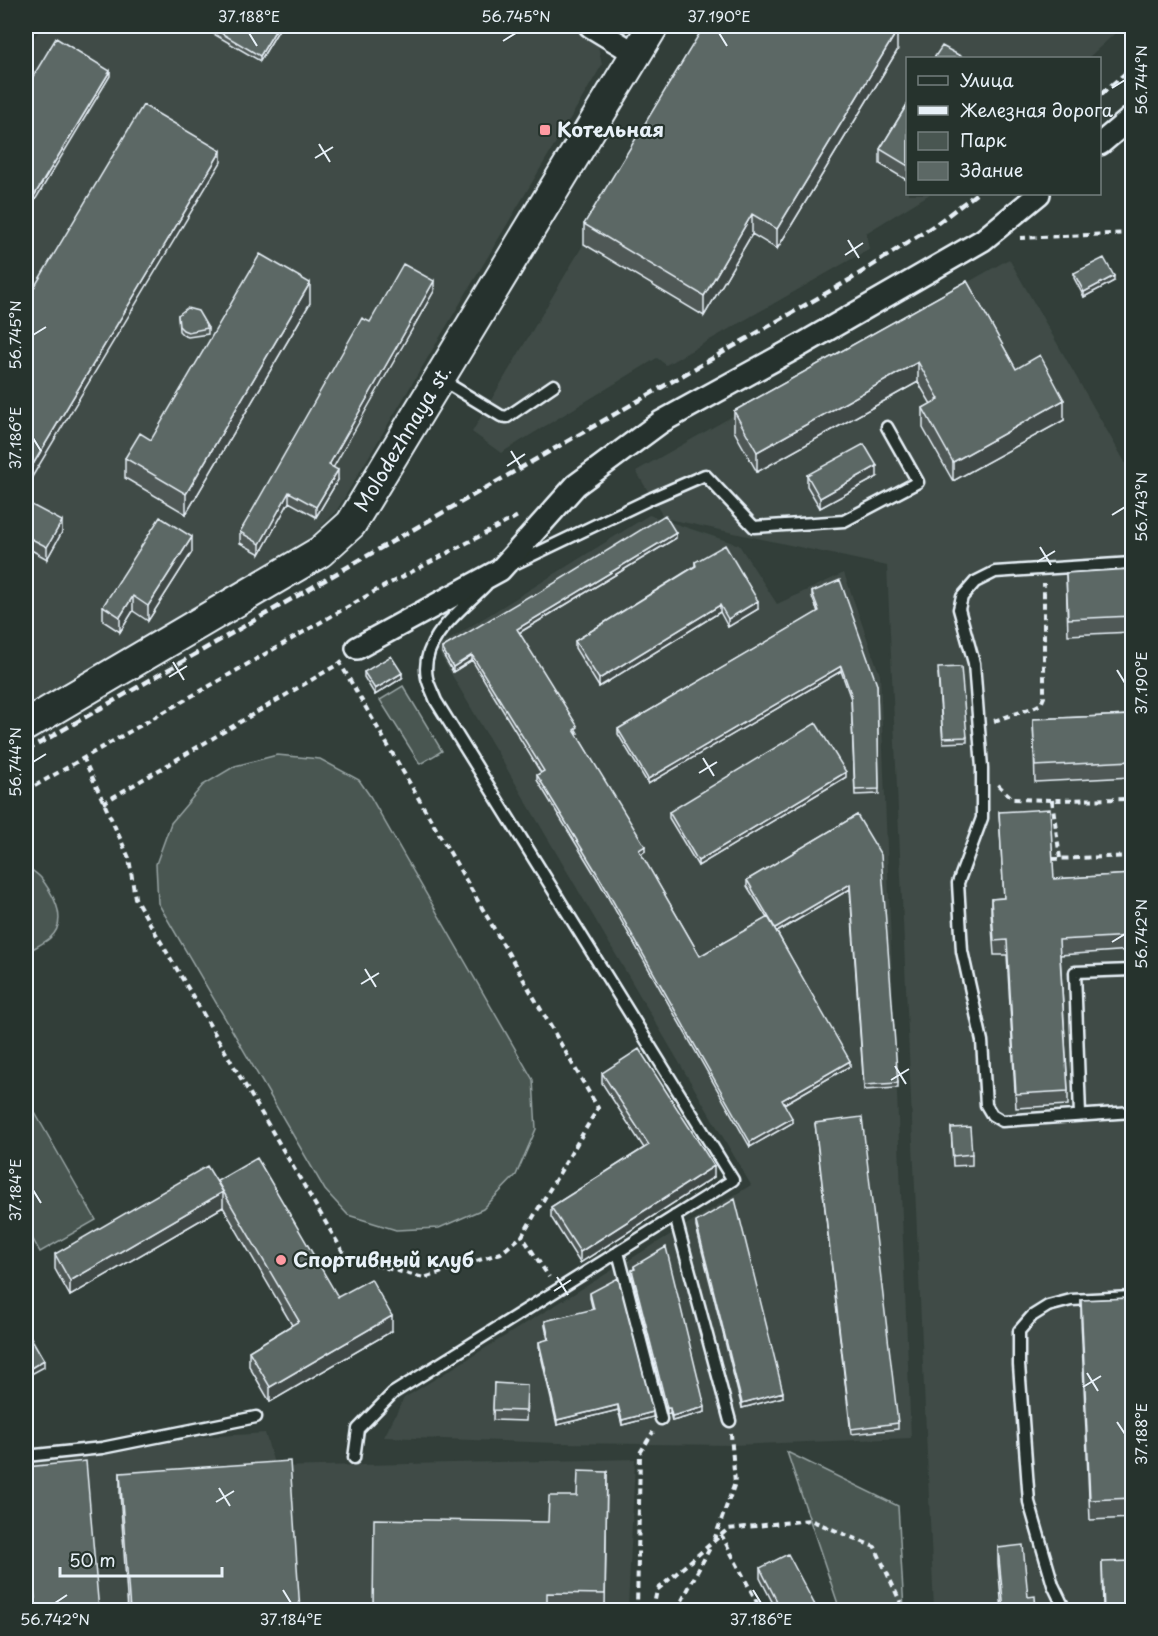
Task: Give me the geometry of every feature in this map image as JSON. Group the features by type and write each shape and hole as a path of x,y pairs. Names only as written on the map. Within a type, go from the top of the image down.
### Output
{"main road":[{"name":"Molodezhnaya st.","path":"26,724 320,552 351,524 653,26"}],"street":[{"path":"590,26 636,54"},
{"path":"1101,143 1132,117"},
{"path":"357,648 500,570 576,485 661,422 801,345 983,240 1038,195"}],"lane":[{"path":"440,379 501,416 507,417 554,385"},
{"path":"354,1458 358,1429 393,1393 733,1180 436,700 427,677 427,656 436,636 500,570 705,475 754,527 844,521 918,482 887,427"},
{"path":"1132,563 995,572 975,582 962,597 959,609 974,663 982,768 982,818 958,883 962,951 982,1041 986,1105 992,1115 1002,1121 1132,1112"},
{"path":"1080,1115 1075,972 1132,970"},
{"path":"675,1216 730,1421"},
{"path":"618,1252 662,1419"},
{"path":"1065,1611 1053,1585 1029,1502 1019,1365 1019,1331 1032,1316 1048,1306 1071,1300 1132,1297"},
{"path":"26,1456 102,1448 256,1417"}],"path":[{"path":"983,240 1132,233"},
{"path":"26,791 377,590 524,512"},
{"path":"979,726 1035,707 1041,704 1044,697 1044,569"},
{"path":"104,803 340,663 357,648"},
{"path":"83,757 129,858 135,898 346,1257 424,1278 501,1253 522,1236 598,1108 340,663"},
{"path":"982,768 1006,794 1013,798 1052,801 1132,799"},
{"path":"1052,801 1060,858"},
{"path":"1052,859 1132,856"},
{"path":"522,1236 557,1290"},
{"path":"637,1611 640,1453 662,1419"},
{"path":"677,1611 720,1533 735,1483 730,1421"},
{"path":"720,1533 728,1529 810,1520 875,1547 904,1611"},
{"path":"720,1533 761,1611"},
{"path":"653,1611 657,1590 713,1542"},
{"path":"690,1611 715,1611"}],"shaded area":[{"path":"42,26 572,26 597,40 602,65 337,510 304,545 241,585 113,655 26,707 26,50"},
{"path":"713,26 1123,26 1089,57 906,57 906,195 928,195 866,233 869,249 666,365 657,358 501,453 472,432"},
{"path":"1009,259 1126,464 1132,465 1132,1610 934,1610 887,566 664,518 636,471"},
{"path":"649,515 739,545 777,604 844,573 880,675 911,1438 732,1445 557,1443 384,1437 404,1398 751,1185 436,648"},
{"path":"265,1433 275,1467 635,1459 628,1610 26,1610 26,1448"}],"green space":[{"path":"403,686 442,751 420,764 380,700"},
{"path":"277,755 320,759 359,780 533,1080 536,1129 516,1175 483,1209 439,1228 396,1230 348,1215 325,1190 158,903 156,864 171,823 203,785 235,766"},
{"path":"26,866 46,884 59,916 56,931 50,938 26,953"},
{"path":"26,1097 96,1220 40,1252 26,1227"},
{"path":"787,1452 898,1506 904,1610 840,1610"}],"building":[{"path":"209,26 278,26 260,56"},
{"path":"704,26 887,26 897,31 777,229 752,214 704,296 584,224"},
{"path":"56,38 110,71 26,209 26,88"},
{"path":"942,46 962,57 935,57"},
{"path":"143,105 221,151 26,476 26,301"},
{"path":"906,106 906,165 880,149"},
{"path":"260,254 310,283 186,494 125,458 140,433 151,440"},
{"path":"1104,258 1114,276 1084,292 1074,273"},
{"path":"403,264 434,281 329,465 338,470 316,507 289,492 260,544 240,532 362,318 370,322"},
{"path":"967,281 1016,369 1040,355 1064,400 953,462 923,408 939,399 918,362 757,452 734,411"},
{"path":"187,308 198,311 208,328 188,332 183,330 179,326 178,315"},
{"path":"864,444 877,466 820,498 807,475"},
{"path":"26,502 62,521 47,547 26,536"},
{"path":"665,515 676,533 517,629 578,727 574,730 645,846 639,850 700,956 768,917 850,1061 782,1100 792,1118 750,1142 598,875 537,775 544,771 472,655 453,667 442,648 531,595 532,597"},
{"path":"160,517 192,537 148,606 133,596 120,617 103,606"},
{"path":"725,545 758,601 728,619 720,605 599,679 575,641 696,566 695,562"},
{"path":"1132,569 1132,616 1068,619 1066,573"},
{"path":"840,580 877,685 879,789 855,790 851,694 841,666 648,779 618,729 819,611 812,592"},
{"path":"391,656 402,673 375,689 364,672"},
{"path":"961,667 967,737 943,738 938,668"},
{"path":"1132,715 1132,761 1035,766 1033,719"},
{"path":"816,723 846,772 698,861 669,812"},
{"path":"1050,809 1054,879 1132,874 1132,936 1059,940 1068,1091 1016,1094 1007,940 994,941 991,899 1004,898 999,812"},
{"path":"857,815 881,855 898,1083 864,1085 850,884 775,928 747,880"},
{"path":"639,1049 714,1166 580,1252 551,1207 649,1145 602,1073"},
{"path":"862,1117 898,1423 851,1429 815,1123"},
{"path":"970,1127 972,1154 953,1156 951,1128"},
{"name":"Спортивный клуб","path":"257,1158 338,1297 371,1279 392,1316 270,1387 249,1351 299,1321 217,1181"},
{"path":"207,1166 223,1192 70,1281 55,1254"},
{"path":"735,1199 783,1392 742,1403 696,1222"},
{"path":"666,1247 705,1407 672,1416 670,1408 667,1408 632,1270 635,1269 634,1266"},
{"path":"618,1278 653,1412 622,1420 618,1405 557,1420 539,1342 549,1339 545,1321 594,1309 590,1293"},
{"path":"1132,1298 1132,1498 1090,1500 1081,1300"},
{"path":"26,1329 44,1360 26,1371"},
{"path":"494,1383 527,1385 526,1411 493,1410"},
{"path":"86,1461 99,1611 36,1611 26,1498 26,1467"},
{"path":"290,1461 300,1611 130,1611 120,1473"},
{"path":"578,1471 607,1472 605,1594 547,1593 547,1611 373,1611 374,1519 548,1522 549,1496 577,1496"},
{"path":"1023,1545 1028,1597 1035,1596 1036,1611 1004,1611 998,1548"},
{"path":"788,1554 817,1609 814,1611 782,1611 760,1568"},
{"path":"1132,1561 1132,1611 1104,1611 1102,1562"}],"railway":[{"path":"1101,94 1132,68"},
{"path":"26,751 851,279 935,225 975,195"}],"place":[{"name":"Котельная","path":"545,130"},
{"name":"Спортивный клуб","path":"281,1260"}]}
